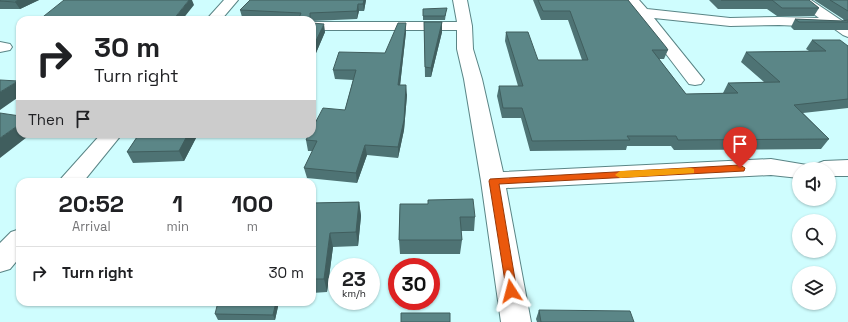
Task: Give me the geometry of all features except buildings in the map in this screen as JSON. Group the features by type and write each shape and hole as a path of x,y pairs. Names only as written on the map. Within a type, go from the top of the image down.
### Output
{"street":[{"path":"217,16 231,0"},
{"path":"460,0 466,26 465,49 493,181 516,322"},
{"path":"632,0 695,80"},
{"path":"802,0 840,22"},
{"path":"643,13 730,22 840,22"},
{"path":"316,26 466,26"},
{"path":"74,178 108,138"},
{"path":"493,181 771,167 792,169"},
{"path":"836,168 848,168"},
{"path":"0,261 16,243"}],"slow traffic":[{"path":"620,175 691,171"}],"route":[{"path":"511,291 493,181 740,168"}]}
